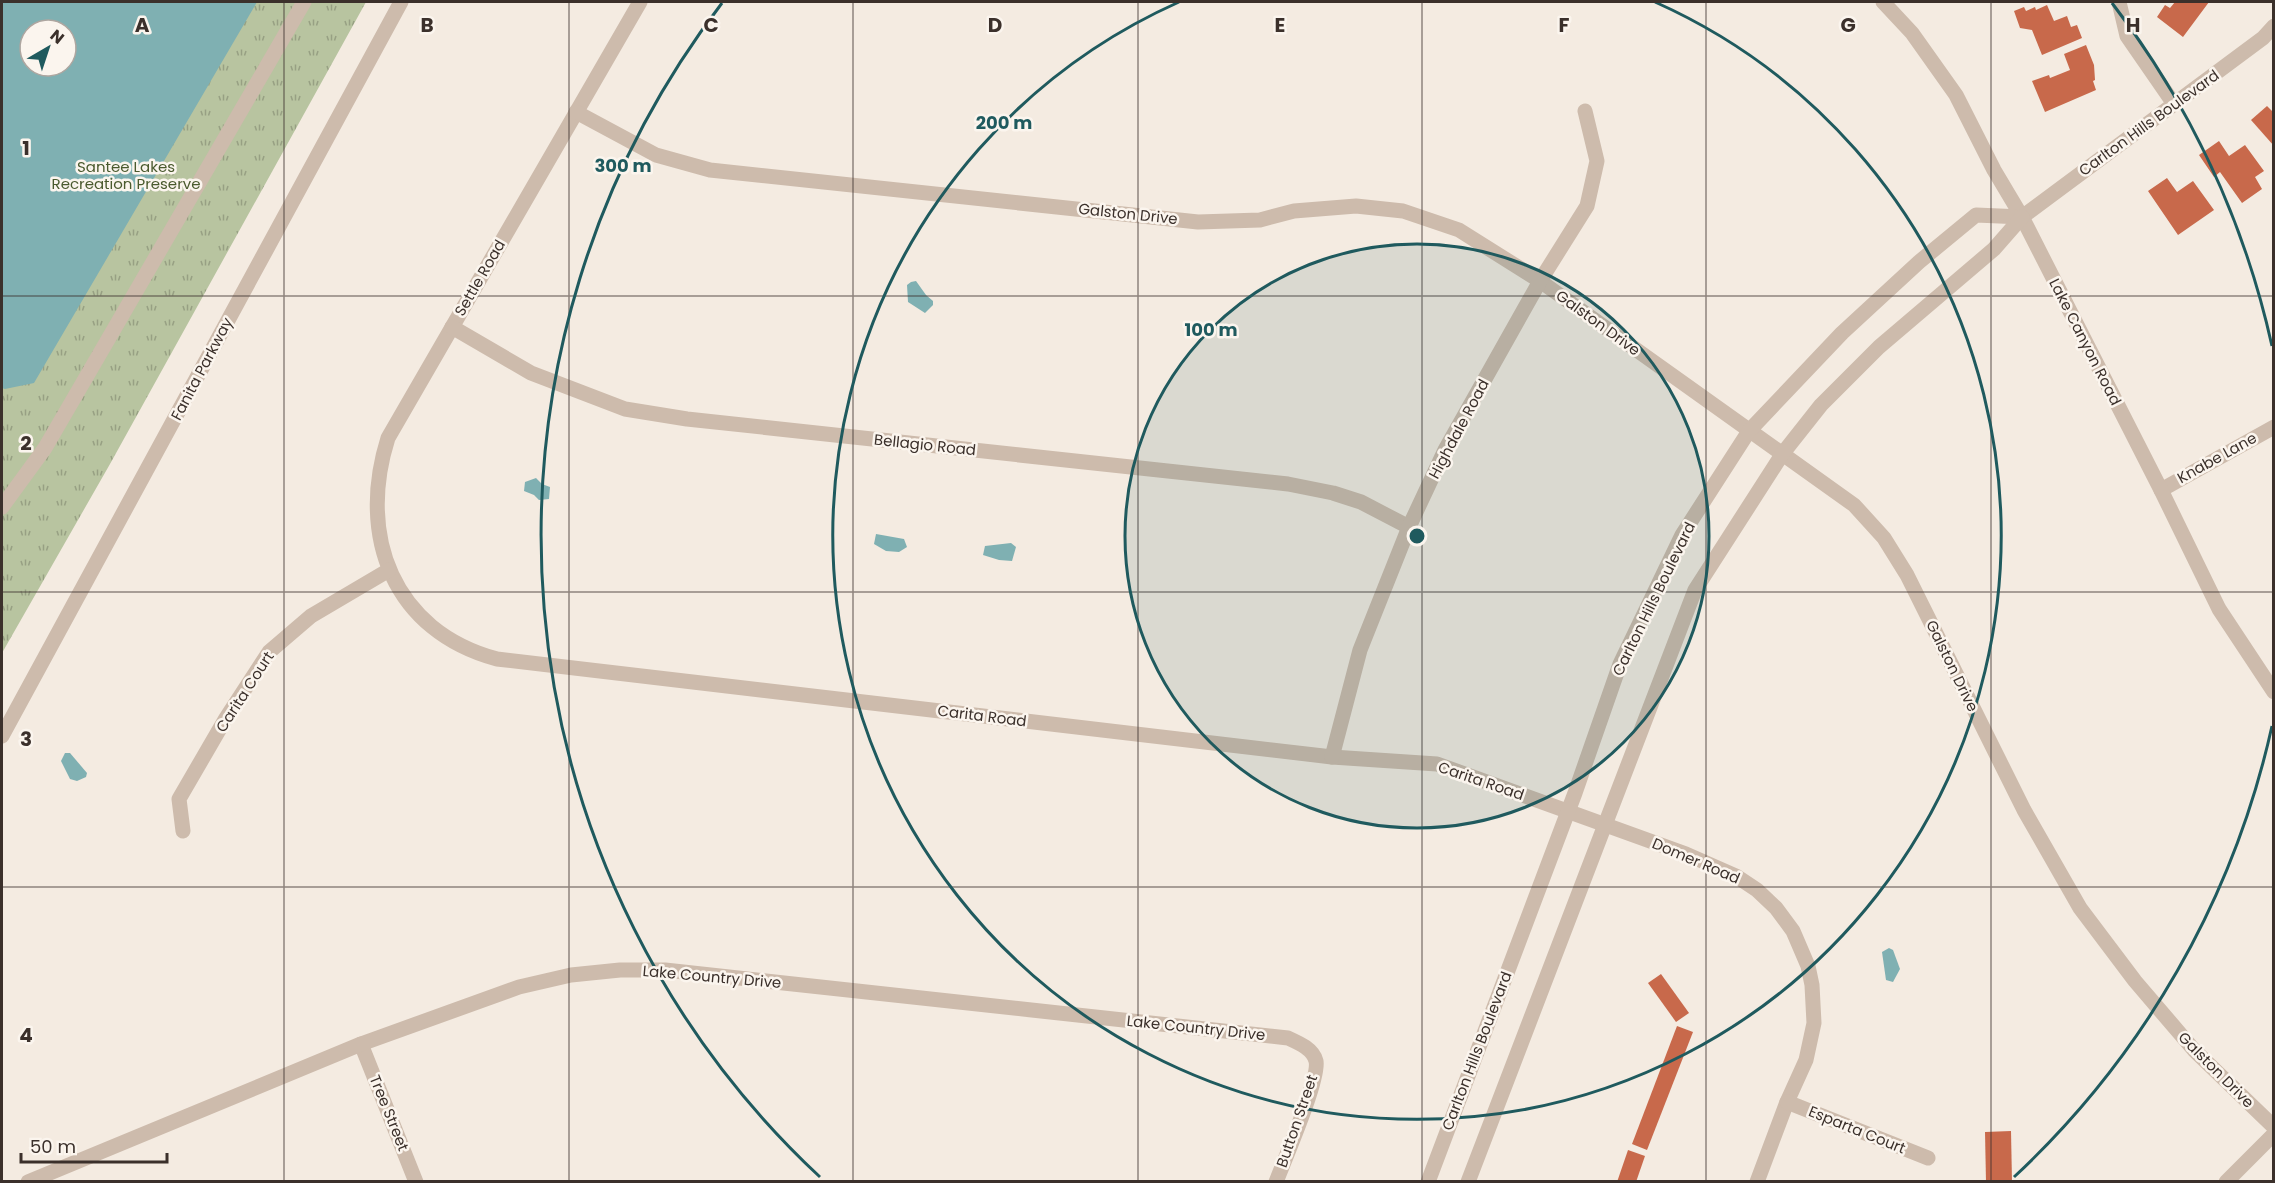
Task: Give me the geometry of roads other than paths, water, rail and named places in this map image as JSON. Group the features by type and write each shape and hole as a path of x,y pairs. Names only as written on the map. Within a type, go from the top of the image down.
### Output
{"street":[{"path":"2,507 45,448 304,2"},
{"name":"Fanita Parkway","path":"2,736 401,2"},
{"name":"Settle Road","path":"389,570 383,552 377,514 382,457 388,438 640,2"},
{"name":"Lake Canyon Road","path":"1883,2 1912,33 1956,94 1994,171 2022,217 2219,609 2274,692"},
{"path":"2119,2 2127,36 2175,104"},
{"name":"Carlton Hills Boulevard","path":"1468,1182 1695,590 1783,453 1821,405 1879,347 1994,249 2022,217 2263,38 2274,26"},
{"name":"Highdale Road","path":"1332,757 1360,650 1409,527 1445,450 1540,281 1587,206 1597,161 1586,111"},
{"name":"Galston Drive","path":"576,112 656,154 710,170 1198,222 1260,220 1294,211 1356,206 1403,211 1459,230 1540,281 1783,453 1854,505 1884,538 1907,575 2024,810 2080,908 2135,981 2194,1050 2274,1127"},
{"name":"Carlton Hills Boulevard","path":"1428,1182 1620,664 1682,534 1749,431 1842,333 1919,262 1976,216 2022,217"},
{"name":"Bellagio Road","path":"452,327 531,373 625,409 687,419 1288,484 1333,493 1361,502 1409,527"},
{"name":"Knabe Lane","path":"2161,490 2274,427"},
{"name":"Carita Road","path":"389,570 404,597 427,624 462,648 497,659 1332,757 1437,764 1604,825"},
{"name":"Carita Court","path":"183,831 179,799 226,718 269,652 311,616 389,570"},
{"name":"Domer Road","path":"1604,825 1674,849 1736,876 1757,890 1776,908 1788,923 1802,948 1808,966 1814,1004 1811,1041 1806,1060 1787,1101 1757,1182"},
{"name":"Lake Country Drive","path":"28,1182 361,1044 519,987 572,975 629,970 665,970 1288,1038"},
{"name":"Button Street","path":"1276,1182 1313,1081 1316,1062 1309,1049 1288,1038"},
{"name":"Tree Street","path":"361,1044 416,1182"},
{"name":"Esparta Court","path":"1787,1101 1928,1158"},
{"path":"2226,1182 2274,1134"}],"water":[{"path":"2,2 257,2 34,383 2,388"},
{"path":"916,281 933,301 933,305 925,313 908,302 907,285"},
{"path":"536,478 542,484 550,487 549,499 539,500 524,491 525,482"},
{"path":"876,534 904,539 907,547 899,552 886,551 874,544"},
{"path":"1011,543 1016,547 1012,561 983,555 985,546"},
{"path":"65,753 70,753 87,773 86,777 77,781 70,779 61,761"},
{"path":"1889,948 1893,950 1900,969 1893,982 1886,980 1882,952"}],"park label":[{"name":"Santee Lakes Recreation Preserve","path":"126,176"}]}
